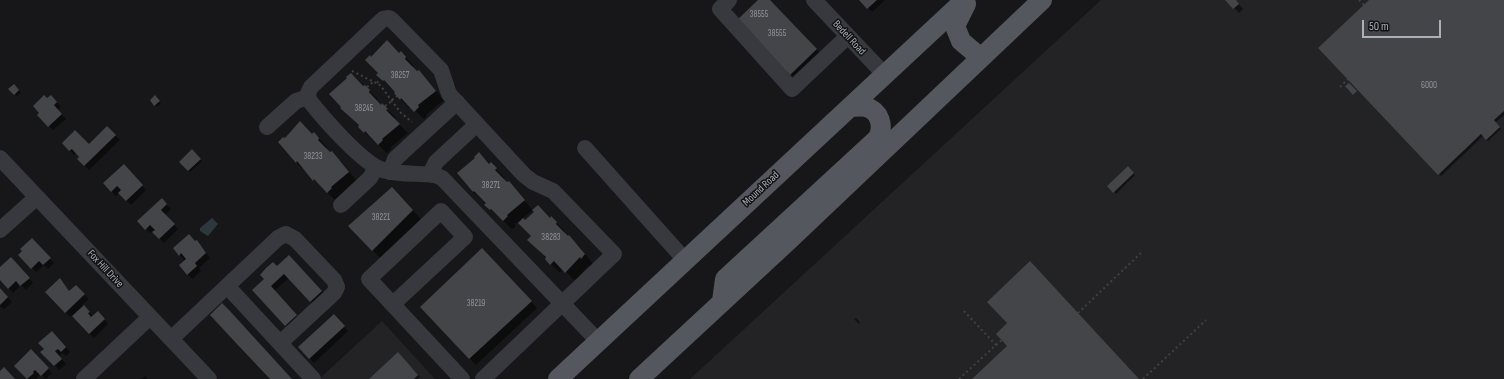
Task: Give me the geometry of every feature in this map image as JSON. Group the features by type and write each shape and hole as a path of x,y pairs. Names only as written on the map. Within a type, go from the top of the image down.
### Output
{"main road":[{"path":"966,0 955,26 961,41 981,58"},
{"name":"Mound Road","path":"558,379 835,119 850,107 966,0"},
{"path":"639,379 1042,0"},
{"path":"722,301 725,278 878,138 882,131 880,119 876,113 867,108 850,107"}],"street":[{"path":"729,0 720,9 792,89 848,36"},
{"name":"Bedell Road","path":"814,0 885,75"},
{"path":"482,379 562,304 614,254 553,191 533,182 524,175 447,91 441,70 389,18 380,20 311,87 308,97 311,103 360,156 383,169 432,175 442,178 562,304 598,341"},
{"path":"267,127 296,101 308,97"},
{"path":"341,205 370,178 395,159 457,102"},
{"path":"432,175 432,170 436,162 477,124"},
{"path":"585,148 685,260"},
{"name":"Fox Hill Drive","path":"0,158 209,379"},
{"path":"0,230 37,197"},
{"path":"394,304 465,237 441,211 370,279 462,379"},
{"path":"171,339 278,238 286,234 295,239 334,280 337,287 334,293 280,344"},
{"path":"227,286 313,379"},
{"path":"84,379 150,317"}],"path":[{"path":"1359,0 1364,5"},
{"path":"352,71 362,74 373,82 377,83 401,113 412,122"},
{"path":"377,83 380,79"},
{"path":"1340,87 1348,79"},
{"path":"367,88 373,82"},
{"path":"385,106 397,96"},
{"path":"1078,313 1142,252"},
{"path":"962,309 996,345"},
{"path":"1143,379 1206,320"},
{"path":"959,379 1002,340"}],"shaded area":[{"path":"1101,0 1504,0 1504,379 690,379"},
{"path":"212,218 218,224 208,236 200,231 200,228"},
{"path":"382,321 435,379 319,379"}],"building":[{"path":"758,0 770,0 817,49 790,75 737,20"},
{"path":"859,0 877,0 867,9"},
{"path":"1225,0 1236,0 1239,4 1233,9"},
{"path":"1369,0 1504,0 1504,111 1494,120 1500,127 1486,140 1481,134 1438,175 1318,48"},
{"path":"387,40 399,53 401,51 406,57 405,59 417,71 419,70 436,91 418,105 419,107 414,112 401,98 400,100 384,80 383,81 376,75 378,73 365,60 370,55 371,57"},
{"path":"351,73 363,86 365,85 370,90 369,92 381,105 382,103 388,109 386,110 400,124 382,139 383,140 378,145 365,131 364,133 358,127 359,125 340,108 341,107 329,94"},
{"path":"1349,83 1357,91 1353,95 1345,86"},
{"path":"14,84 19,90 14,95 8,89"},
{"path":"44,95 47,98 51,95 57,102 54,105 62,114 48,127 37,115 39,113 33,106"},
{"path":"155,95 160,101 154,106 150,100"},
{"path":"300,121 312,134 314,132 319,138 318,140 330,152 332,151 349,172 331,187 332,188 327,193 314,179 313,181 297,161 296,163 278,142 283,137 285,138"},
{"path":"107,126 116,135 84,166 77,159 79,157 72,149 69,151 62,143 75,130 89,144"},
{"path":"192,149 201,159 188,171 179,162"},
{"path":"479,152 489,164 491,162 497,168 495,170 507,182 509,181 525,200 507,215 508,216 503,221 491,209 490,210 484,205 486,203 474,191 473,192 457,173 475,158 474,157"},
{"path":"124,164 143,185 126,201 118,193 121,190 117,186 111,192 103,183"},
{"path":"1128,166 1134,173 1113,193 1107,186"},
{"path":"392,187 413,210 372,251 348,226"},
{"path":"162,198 167,204 161,210 175,224 159,239 152,232 155,230 150,225 145,230 137,221"},
{"path":"538,205 550,218 551,216 557,222 556,224 568,236 569,235 585,254 581,259 580,257 565,273 554,261 550,265 545,259 546,257 527,240 531,236 518,223 523,218 525,220 534,212 532,210"},
{"path":"189,234 195,241 197,240 206,253 195,263 197,266 187,275 179,265 186,259 181,253 179,256 173,248"},
{"path":"32,238 51,258 43,265 39,261 31,269 18,255 22,251 20,249"},
{"path":"482,248 532,301 469,359 420,307"},
{"path":"289,255 322,291 310,302 284,274 271,286 297,315 285,326 252,290 264,279 260,275 266,268 273,262 277,266"},
{"path":"11,257 30,278 20,286 16,281 8,289 0,280 0,267"},
{"path":"1030,261 1139,379 972,379 1007,346 996,334 1007,323 987,302"},
{"path":"60,278 69,291 76,285 85,294 65,313 45,292"},
{"path":"0,288 8,297 0,305"},
{"path":"222,303 292,379 270,379 210,315"},
{"path":"84,305 90,312 88,313 91,317 98,311 105,319 89,334 72,316"},
{"path":"334,314 345,326 309,359 298,347"},
{"path":"52,331 66,347 61,352 58,349 55,351 62,359 54,366 40,352 44,349 38,343"},
{"path":"31,349 49,368 41,376 35,370 33,372 34,373 27,379 14,366"},
{"path":"398,352 418,375 414,379 369,379"},
{"path":"4,367 15,379 0,379 0,371"}]}
